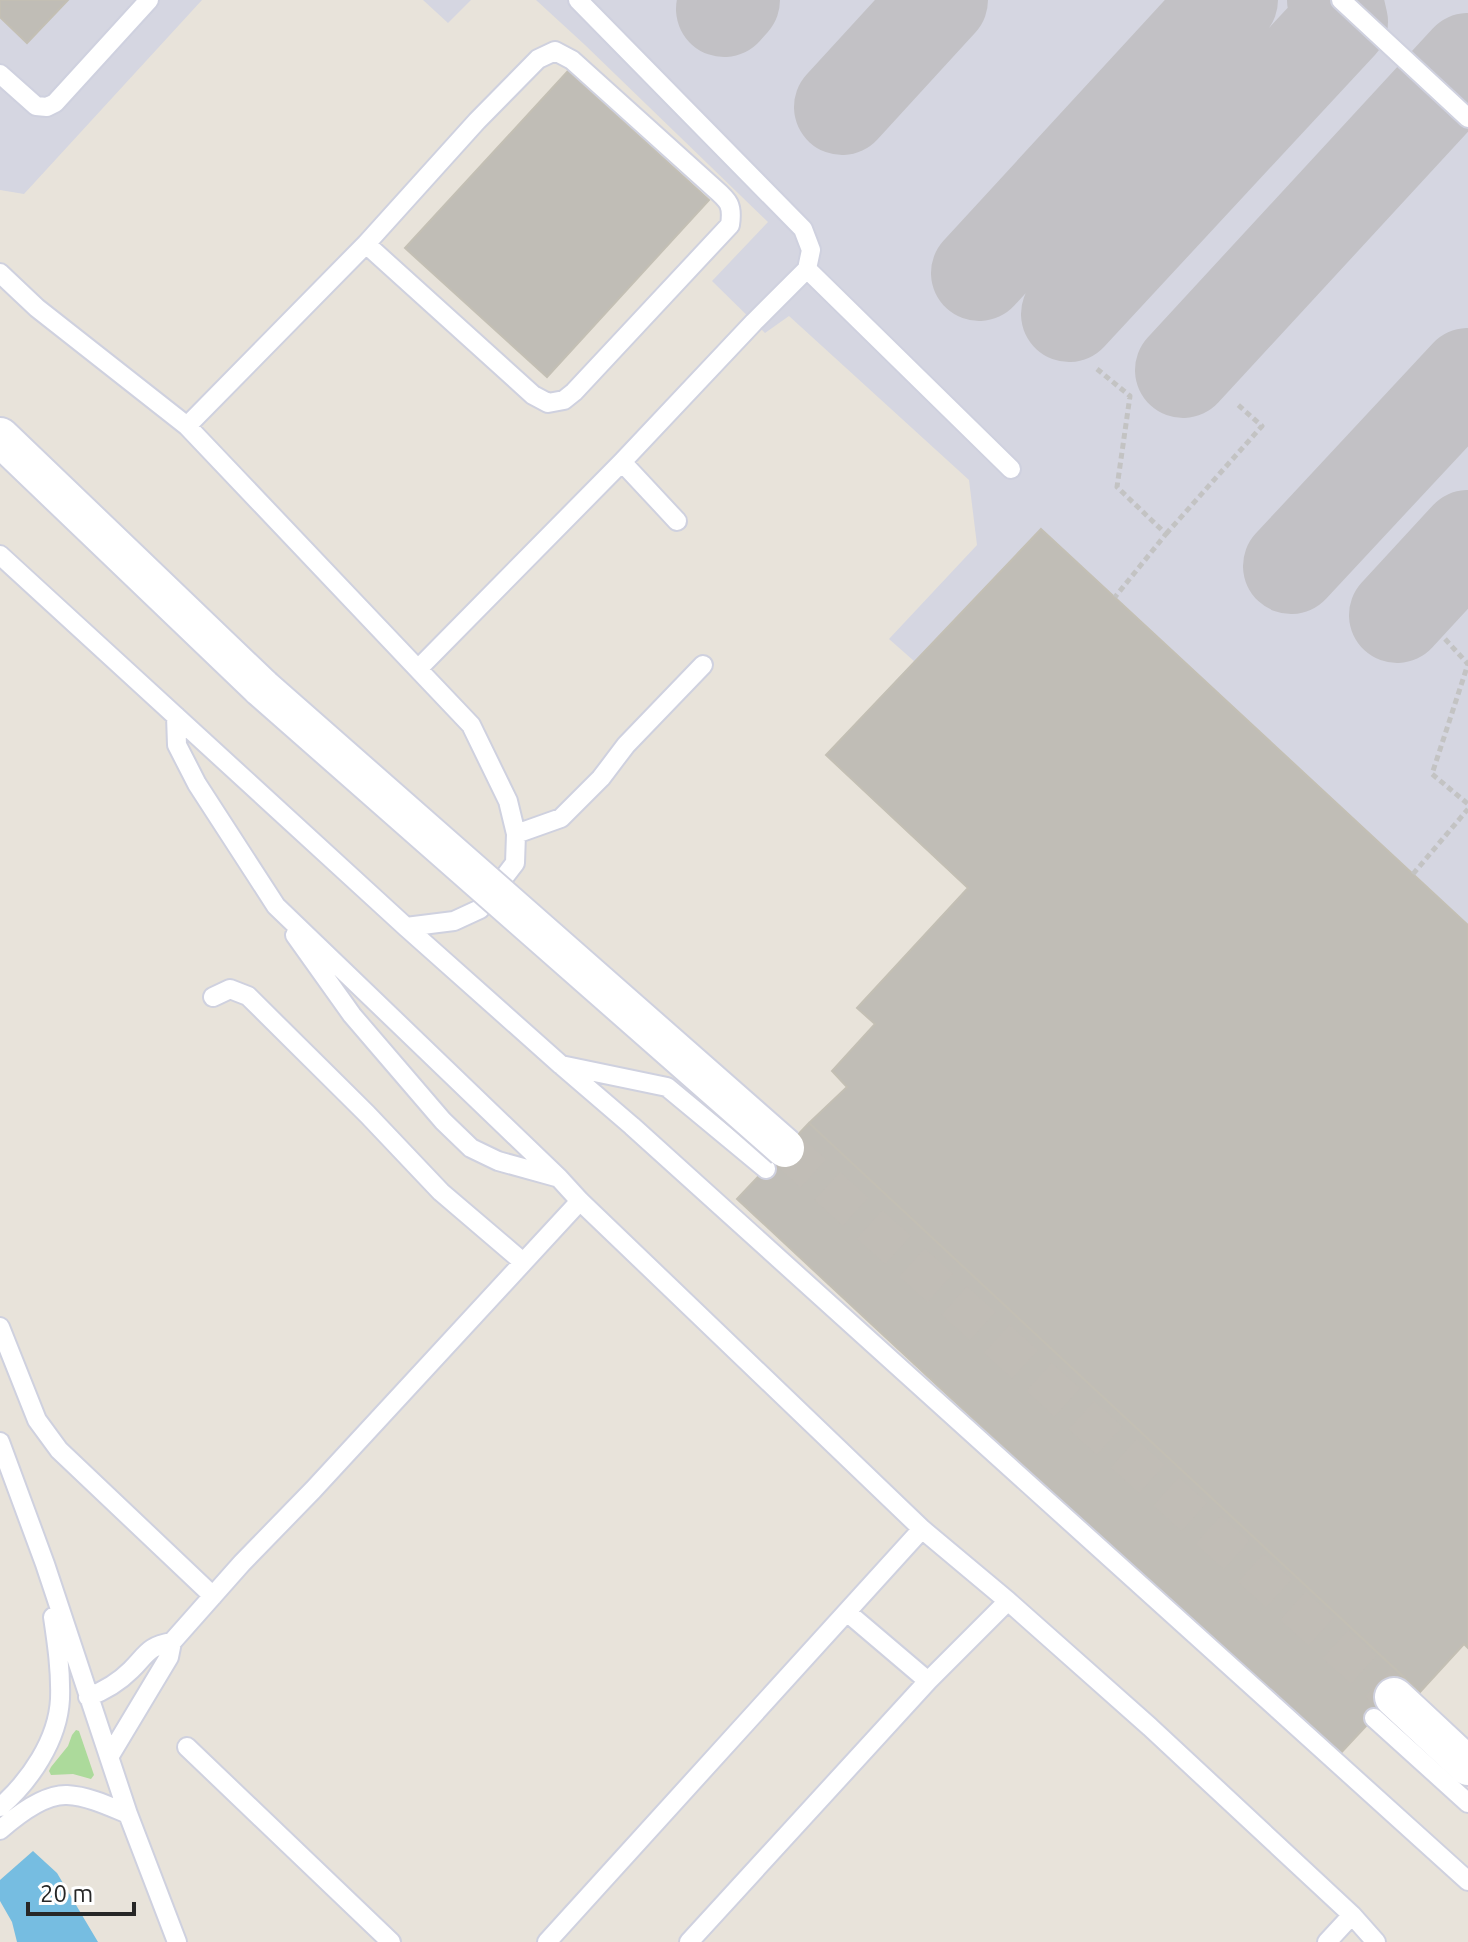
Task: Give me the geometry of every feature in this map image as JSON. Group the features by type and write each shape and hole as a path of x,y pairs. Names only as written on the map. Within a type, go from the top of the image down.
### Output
{"street":[{"path":"0,437 262,688 776,1159"},
{"path":"1384,1708 1468,1766"}],"lane":[{"path":"0,74 36,106 47,107 55,103 149,0"},
{"path":"419,668 807,269 811,250 803,229 578,0"},
{"path":"1341,0 1468,118"},
{"path":"187,426 366,244 497,100 538,59 555,51 572,60 703,177 726,198 732,210 730,225 574,392 564,400 548,403 533,395 366,244"},
{"path":"807,269 1011,469"},
{"path":"0,273 37,308 187,426 471,725 508,801 516,834 515,863 480,909 454,921 406,927"},
{"path":"622,462 677,521"},
{"path":"0,555 406,927 632,1126 1468,1881"},
{"path":"516,834 561,818 703,665"},
{"path":"176,716 177,745 197,784 315,966 352,1015 443,1121 471,1148 498,1161 559,1178"},
{"path":"276,906 922,1529 1150,1727 1352,1915 1376,1942"},
{"path":"213,997 230,989 248,996 441,1192 523,1262"},
{"path":"561,1065 667,1087 776,1159"},
{"path":"109,1757 169,1657 172,1642 580,1201"},
{"path":"0,1327 37,1420 59,1450 213,1596"},
{"path":"0,1442 45,1564 128,1814 177,1942"},
{"path":"547,1942 922,1529"},
{"path":"0,1807 15,1794 35,1768 50,1740 60,1702 59,1658 45,1564"},
{"path":"689,1942 928,1681 1008,1601"},
{"path":"848,1613 928,1681"},
{"path":"88,1697 118,1681 149,1649 172,1642"},
{"path":"1384,1708 1468,1803"},
{"path":"187,1747 391,1942"},
{"path":"0,1830 33,1805 65,1795 101,1803 128,1814"},
{"path":"1327,1942 1352,1915"}],"path":[{"path":"1097,369 1130,396 1117,487 1166,534"},
{"path":"1115,597 1262,426 1237,404"},
{"path":"1413,874 1468,807 1432,774 1468,664 1445,639"}],"shaded area":[{"path":"0,0 202,0 24,194 0,190"},
{"path":"423,0 471,0 448,23"},
{"path":"536,0 1468,0 1468,1648 1464,1644 1420,1692 1407,1682 1337,1757 737,1199 847,1087 832,1071 875,1024 857,1008 967,888 826,755 914,661 889,639 977,545 969,480 789,316 765,333 712,281 768,222"}],"green space":[{"path":"76,1730 79,1731 94,1775 91,1779 73,1774 51,1775 51,1767"}],"water":[{"path":"33,1851 57,1873 98,1942 17,1942 12,1922 0,1901 0,1880"}],"building":[{"path":"0,0 68,0 27,43 0,17"},
{"path":"568,71 709,200 547,377 405,248"},
{"path":"1041,529 1468,925 1468,1648 1464,1644 1420,1692 809,1123 847,1087 832,1071 875,1024 857,1008 968,888 826,755"},
{"path":"809,1123 1408,1681 1337,1757 737,1199"}],"taxiway":[{"path":"724,9 732,0"},
{"path":"842,107 940,0"},
{"path":"979,273 1230,0"},
{"path":"1069,314 1340,22 1335,0"},
{"path":"1183,370 1468,61"},
{"path":"1291,566 1468,376"},
{"path":"1397,615 1468,538"}],"tunnel":[{"path":"785,1148 1394,1697"}]}
